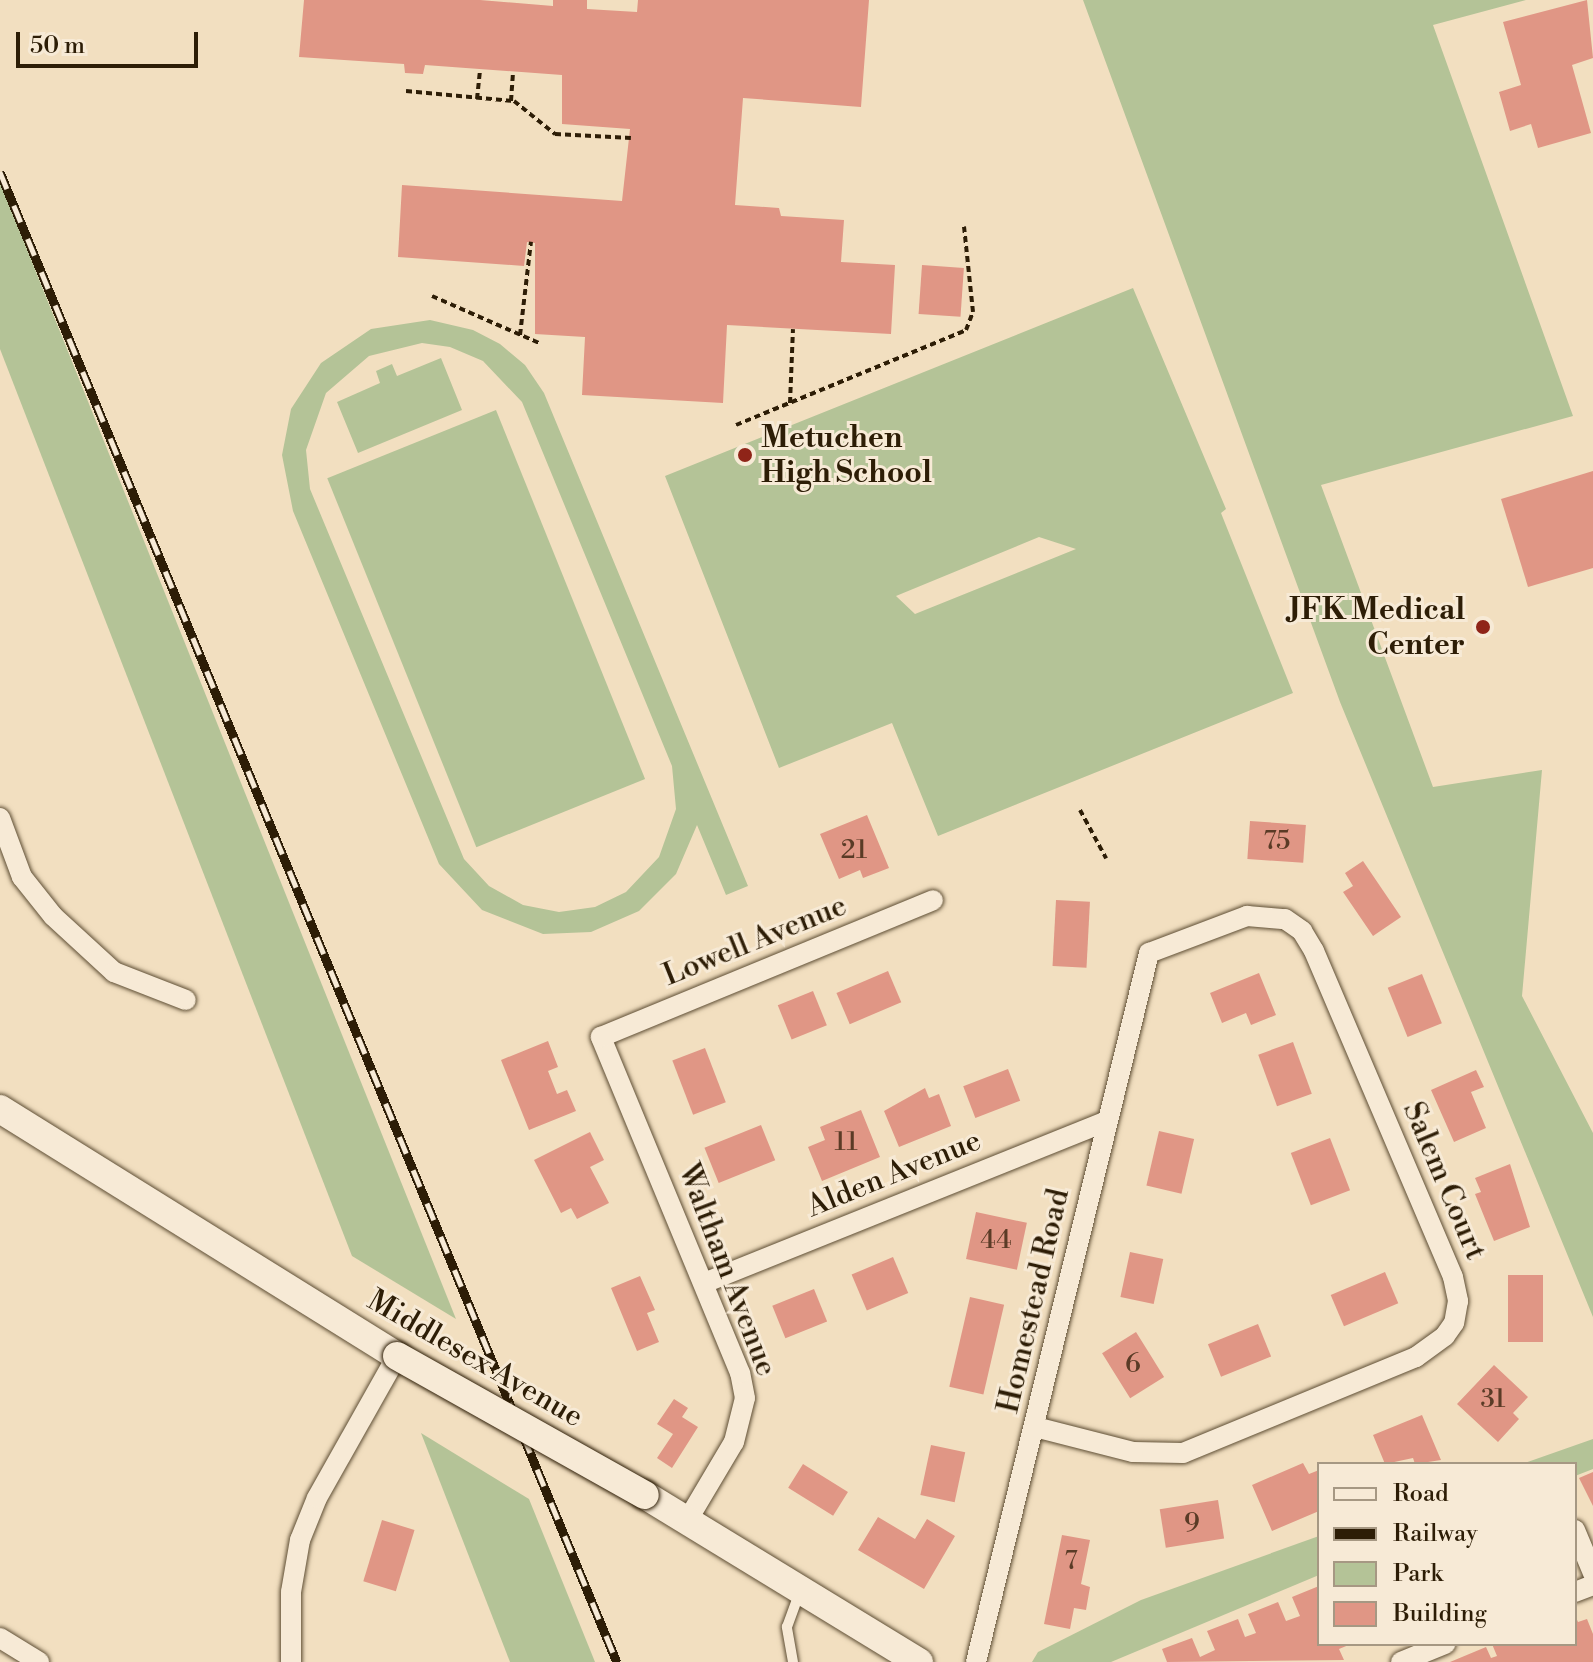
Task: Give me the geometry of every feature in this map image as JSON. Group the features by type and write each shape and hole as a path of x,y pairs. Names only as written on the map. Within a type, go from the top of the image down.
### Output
{"main road":[{"name":"Middlesex Avenue","path":"0,1109 397,1356 645,1495 919,1662"}],"street":[{"path":"0,818 22,877 53,916 114,972 186,1000"},
{"name":"Lowell Avenue","path":"601,1037 933,900"},
{"name":"Salem Court","path":"1035,1427 1133,1452 1183,1453 1416,1357 1445,1336 1454,1323 1458,1301 1453,1277 1302,931 1269,914 1247,916 1149,953"},
{"name":"Homestead Road","path":"976,1662 1149,953"},
{"name":"Waltham Avenue","path":"601,1037 740,1373 744,1419 687,1521"},
{"name":"Alden Avenue","path":"704,1283 1106,1121"},
{"path":"291,1662 291,1592 300,1540 317,1498 397,1356"},
{"path":"1577,1535 1593,1573"},
{"path":"0,1638 39,1662"},
{"path":"1401,1662 1440,1646"}],"lane":[{"path":"793,1662 787,1627 800,1590"}],"path":[{"path":"477,99 480,69"},
{"path":"511,101 513,72"},
{"path":"406,91 511,101 555,134 631,138"},
{"path":"736,425 966,330 973,312 964,226"},
{"path":"520,335 531,242"},
{"path":"432,296 539,343"},
{"path":"790,403 793,329"},
{"path":"1080,810 1106,858"}],"green space":[{"path":"1083,0 1526,0 1433,25 1573,416 1321,485 1433,787 1542,770 1522,996 1593,1133 1593,1317 1340,702"},
{"path":"0,182 456,1319 352,1256 0,349"},
{"path":"1133,288 1226,509 1221,513 1293,693 938,836 892,723 779,768 665,476","holes":["1039,537 1076,549 915,614 896,596"]},
{"path":"430,320 473,330 500,344 525,365 544,393 748,886 726,895 697,825 676,874 639,911 591,932 543,934 482,910 439,864 293,511 282,455 291,409 321,363 371,329","holes":["422,343 450,347 483,361 522,402 672,766 676,809 659,857 626,892 595,907 559,912 523,905 489,886 464,859 310,489 306,450 326,393 369,356"]},
{"path":"441,358 462,410 358,453 337,402 380,383 376,371 392,364 397,376"},
{"path":"496,410 645,779 476,847 327,478"},
{"path":"421,1433 529,1499 595,1662 510,1662"},
{"path":"1593,1439 1593,1469 1577,1475 1577,1462 1528,1462"},
{"path":"1317,1537 1317,1576 1111,1662 1032,1662 1038,1652 1141,1600"}],"building":[{"path":"304,0 480,0 553,6 553,0 587,0 587,9 637,12 638,0 869,0 861,107 743,98 735,205 779,208 781,216 844,220 841,262 895,265 891,334 727,325 723,403 582,395 585,337 535,334 535,243 527,242 524,266 398,257 402,185 622,201 630,129 562,124 562,75 425,65 423,74 405,73 404,64 299,57"},
{"path":"1587,0 1593,58 1572,65 1591,133 1538,148 1531,124 1510,131 1499,92 1521,85 1503,22"},
{"path":"922,265 964,268 960,317 919,314"},
{"path":"1593,471 1593,568 1528,587 1501,499"},
{"path":"867,815 889,868 863,878 860,870 839,879 820,834"},
{"path":"1250,821 1306,825 1303,863 1247,859"},
{"path":"1363,861 1401,917 1373,936 1343,892 1353,886 1345,873"},
{"path":"1056,900 1090,902 1086,968 1053,966"},
{"path":"888,971 901,1002 850,1024 836,993"},
{"path":"1259,973 1276,1015 1251,1025 1246,1013 1222,1023 1210,993"},
{"path":"1422,974 1442,1023 1408,1037 1388,988"},
{"path":"813,991 827,1025 792,1040 778,1005"},
{"path":"548,1041 558,1067 548,1071 557,1094 567,1090 576,1111 529,1130 501,1060"},
{"path":"1293,1042 1312,1094 1277,1106 1258,1055"},
{"path":"705,1048 726,1102 693,1115 672,1061"},
{"path":"1008,1069 1020,1101 975,1118 963,1086"},
{"path":"1476,1070 1484,1087 1471,1092 1486,1128 1454,1142 1431,1090"},
{"path":"925,1088 929,1098 939,1094 951,1126 899,1147 884,1111"},
{"path":"861,1110 880,1157 822,1181 808,1147 825,1140 820,1127"},
{"path":"761,1125 775,1160 719,1183 704,1148"},
{"path":"1159,1131 1194,1139 1181,1194 1146,1186"},
{"path":"590,1132 604,1160 590,1167 609,1203 577,1219 571,1208 561,1213 534,1160"},
{"path":"1330,1138 1350,1190 1311,1205 1291,1153"},
{"path":"1510,1164 1530,1227 1494,1241 1475,1194 1481,1192 1475,1178"},
{"path":"976,1212 1027,1223 1017,1270 966,1259"},
{"path":"1130,1252 1163,1259 1154,1304 1120,1297"},
{"path":"893,1257 908,1293 867,1310 852,1275"},
{"path":"1385,1272 1398,1303 1344,1326 1331,1295"},
{"path":"1508,1275 1543,1275 1543,1342 1508,1342"},
{"path":"640,1276 655,1310 647,1313 659,1342 637,1351 611,1288"},
{"path":"814,1289 827,1321 785,1338 772,1306"},
{"path":"970,1297 1004,1305 983,1395 949,1387"},
{"path":"1258,1324 1271,1356 1221,1377 1208,1344"},
{"path":"1136,1332 1164,1377 1130,1398 1102,1353"},
{"path":"1494,1365 1528,1397 1513,1413 1519,1419 1498,1442 1457,1404"},
{"path":"674,1399 688,1408 682,1417 698,1427 672,1468 657,1458 673,1434 657,1424"},
{"path":"1422,1415 1441,1460 1414,1462 1413,1458 1384,1462 1373,1435"},
{"path":"931,1445 965,1452 955,1502 920,1495"},
{"path":"1303,1463 1309,1474 1317,1471 1317,1512 1272,1531 1252,1485"},
{"path":"803,1464 848,1492 833,1516 788,1488"},
{"path":"1593,1472 1593,1506 1579,1478"},
{"path":"1218,1500 1224,1539 1166,1548 1160,1509"},
{"path":"878,1517 915,1539 927,1519 955,1536 924,1589 858,1550"},
{"path":"382,1520 415,1530 396,1591 363,1581"},
{"path":"1062,1535 1090,1540 1081,1584 1090,1587 1086,1610 1074,1608 1070,1629 1044,1624"},
{"path":"1317,1587 1317,1646 1346,1646 1339,1649 1344,1660 1167,1662 1162,1649 1192,1638 1200,1657 1215,1650 1207,1631 1238,1619 1245,1637 1256,1633 1248,1614 1278,1602 1286,1621 1300,1616 1292,1597"},
{"path":"1587,1619 1593,1634 1593,1662 1450,1662 1486,1647 1491,1658 1497,1656 1493,1646 1577,1646 1577,1620"}],"railway":[{"path":"0,172 617,1662"}],"place":[{"name":"Metuchen High School","path":"745,455"},
{"name":"JFK Medical Center","path":"1483,627"}]}
